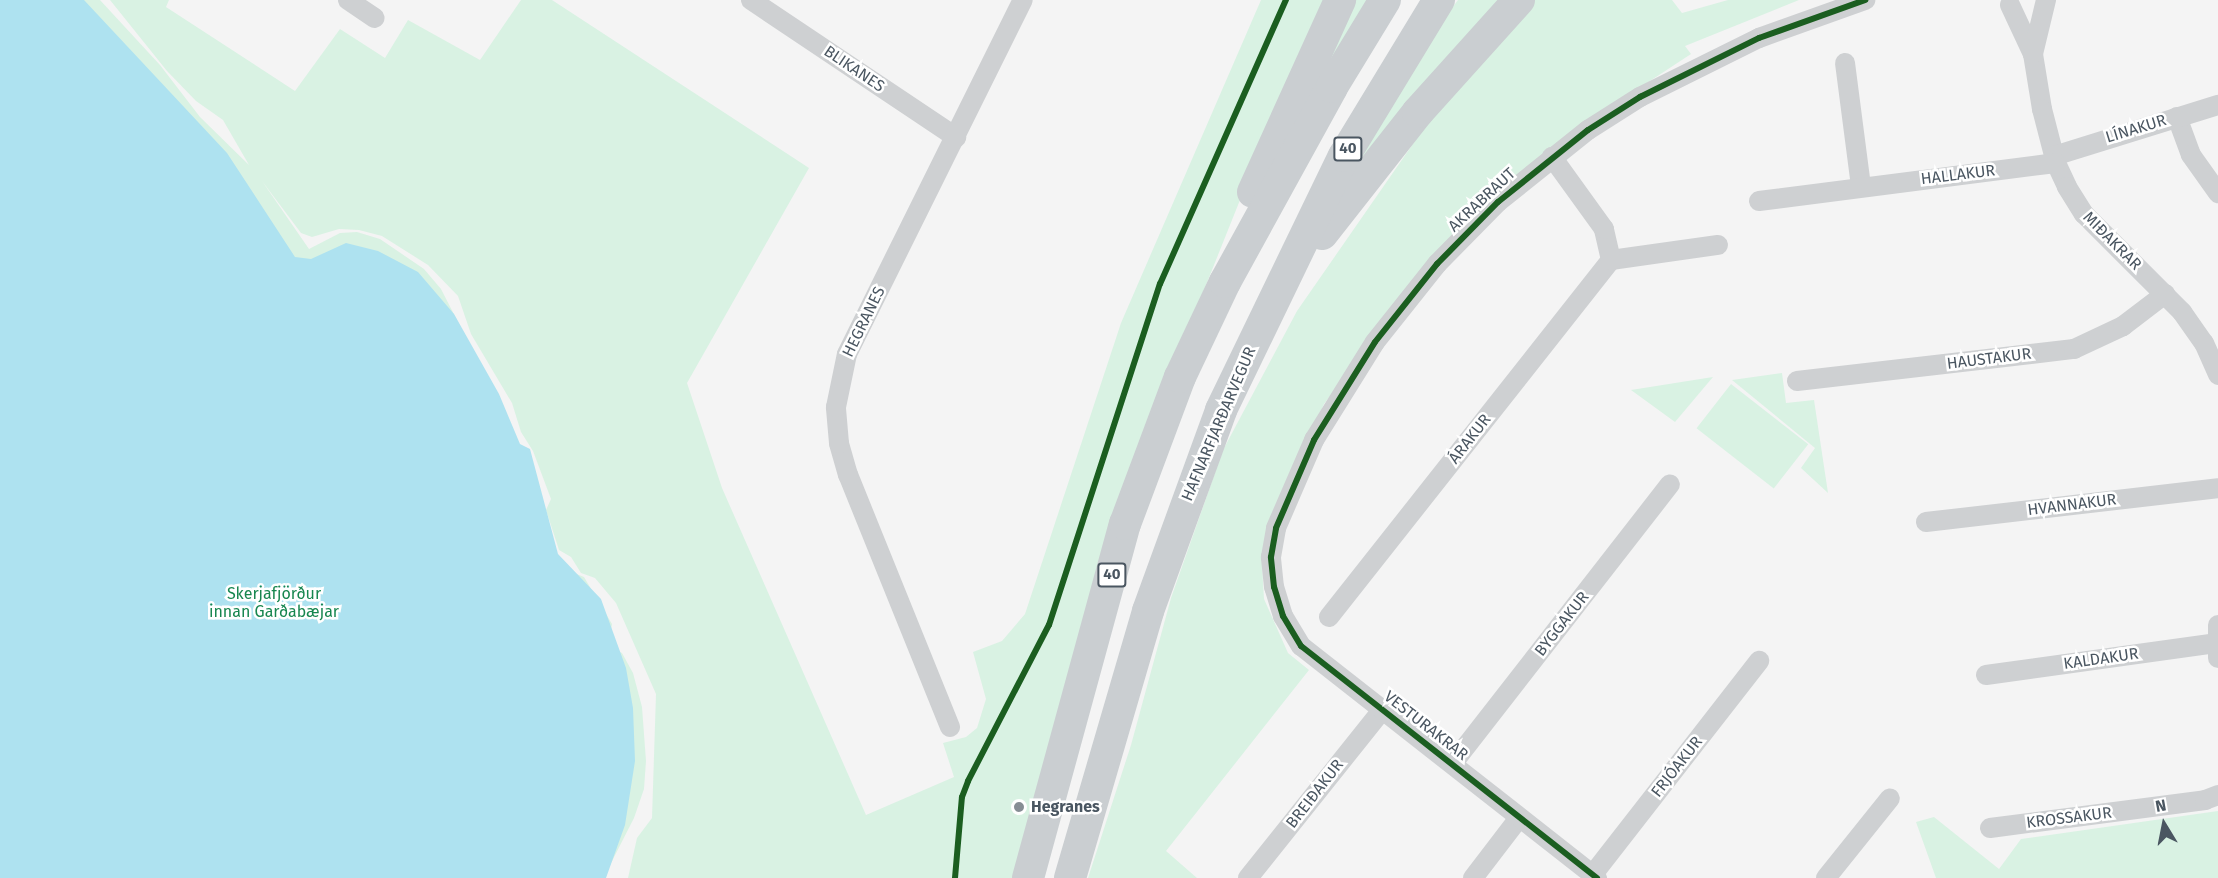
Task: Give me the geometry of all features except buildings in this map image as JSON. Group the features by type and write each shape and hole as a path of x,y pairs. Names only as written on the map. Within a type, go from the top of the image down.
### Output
{"main road":[{"path":"1225,282 1240,221 1340,0"},
{"name":"40","path":"1028,878 1125,524 1180,377 1225,282 1332,87 1385,0"},
{"name":"HAFNARFJARÐARVEGUR","path":"1070,878 1175,530 1221,410 1344,156 1438,0"},
{"path":"1270,305 1338,212 1404,130 1519,0"}],"street":[{"path":"348,0 375,18"},
{"name":"BLIKANES","path":"752,0 956,137"},
{"name":"HEGRANES","path":"950,727 848,475 839,443 836,407 848,354 1023,0"},
{"name":"AKRABRAUT","path":"1271,572 1272,541 1282,510 1314,440 1375,342 1468,231 1552,157 1611,114 1702,64 1794,24 1865,0"},
{"path":"2006,2 2029,8 2046,0"},
{"name":"MIÐAKRAR","path":"2033,54 2046,0"},
{"name":"MIÐAKRAR","path":"2006,2 2033,54 2055,159 2084,214 2165,294 2194,327 2218,375"},
{"path":"1845,63 1861,187"},
{"name":"LÍNAKUR","path":"2055,159 2218,105"},
{"path":"2177,117 2191,155 2218,193"},
{"path":"1552,157 1604,229 1611,260 1718,245"},
{"name":"HALLAKUR","path":"1759,201 2055,159"},
{"name":"ÁRAKUR","path":"1329,617 1611,260"},
{"name":"HAUSTAKUR","path":"1797,381 2074,349 2123,326 2165,294"},
{"name":"BYGGAKUR","path":"1453,764 1670,484"},
{"name":"HVANNAKUR","path":"1926,522 2218,488"},
{"name":"VESTURAKRAR","path":"1271,572 1280,609 1301,646 1596,876"},
{"name":"KALDAKUR","path":"1986,675 2217,642"},
{"name":"FRJÓAKUR","path":"1596,876 1759,661"},
{"name":"BREIÐAKUR","path":"1248,878 1383,709"},
{"name":"KROSSAKUR","path":"1990,828 2205,800 2218,795"},
{"path":"1826,878 1890,798"},
{"path":"1473,878 1519,818"}],"green space":[{"path":"0,0 100,0 160,65 200,117 249,165 223,120 196,101 167,71 110,0 169,0 166,7 295,91 340,29 385,58 408,20 480,60 521,0 552,0 809,168 687,383 722,488 866,815 954,777 943,743 966,737 977,728 986,699 973,652 1002,641 1025,614 1121,323 1261,0 1330,0 1240,200 1186,335 1016,878 628,878 637,838 652,818 656,694 616,603 595,578 581,573 571,557 559,550 546,510 551,499 533,451 521,432 512,403 471,334 458,296 428,265 382,236 359,230 339,229 312,237 301,233 262,181 309,249 340,233 357,232 380,239 424,269 441,289 478,361 541,540 574,573 584,577 612,624 610,636 613,649 622,653 633,673 642,707 646,761 644,789 634,818 609,867 0,878"},
{"path":"1356,0 1370,0 1306,100"},
{"path":"1458,0 1504,0 1339,193 1406,69"},
{"path":"1530,0 1672,0 1682,13 1728,0 1799,0 1685,46 1691,54 1560,140 1416,280 1324,404 1274,513 1262,565 1264,599 1288,653 1309,670 1166,851 1197,878 1088,878 1131,745 1171,598 1223,450 1297,311 1424,128"},
{"path":"1782,373 1786,403 1814,400 1828,493 1801,468 1815,448 1732,380"},
{"path":"1713,377 1675,422 1631,390"},
{"path":"1731,384 1808,444 1774,488 1697,428"},
{"path":"2218,811 2218,878 1936,878 1916,822 1934,817 1999,869 2021,839"}],"water":[{"name":"Skerjafjörður innan Garðabæjar","path":"0,0 84,0 227,153 295,257 311,259 346,243 378,251 418,272 454,314 499,394 520,444 530,449 558,554 601,599 626,668 633,708 635,761 625,825 606,878 0,878"}],"cycle path":[{"path":"955,878 962,797 968,781 1049,625 1160,284 1286,0"},
{"path":"1597,878 1301,646 1283,616 1274,587 1271,557 1276,528 1314,440 1375,342 1437,264 1498,202 1588,130 1640,97 1759,38 1865,0"}],"place":[{"name":"Hegranes","path":"1019,807"}]}
